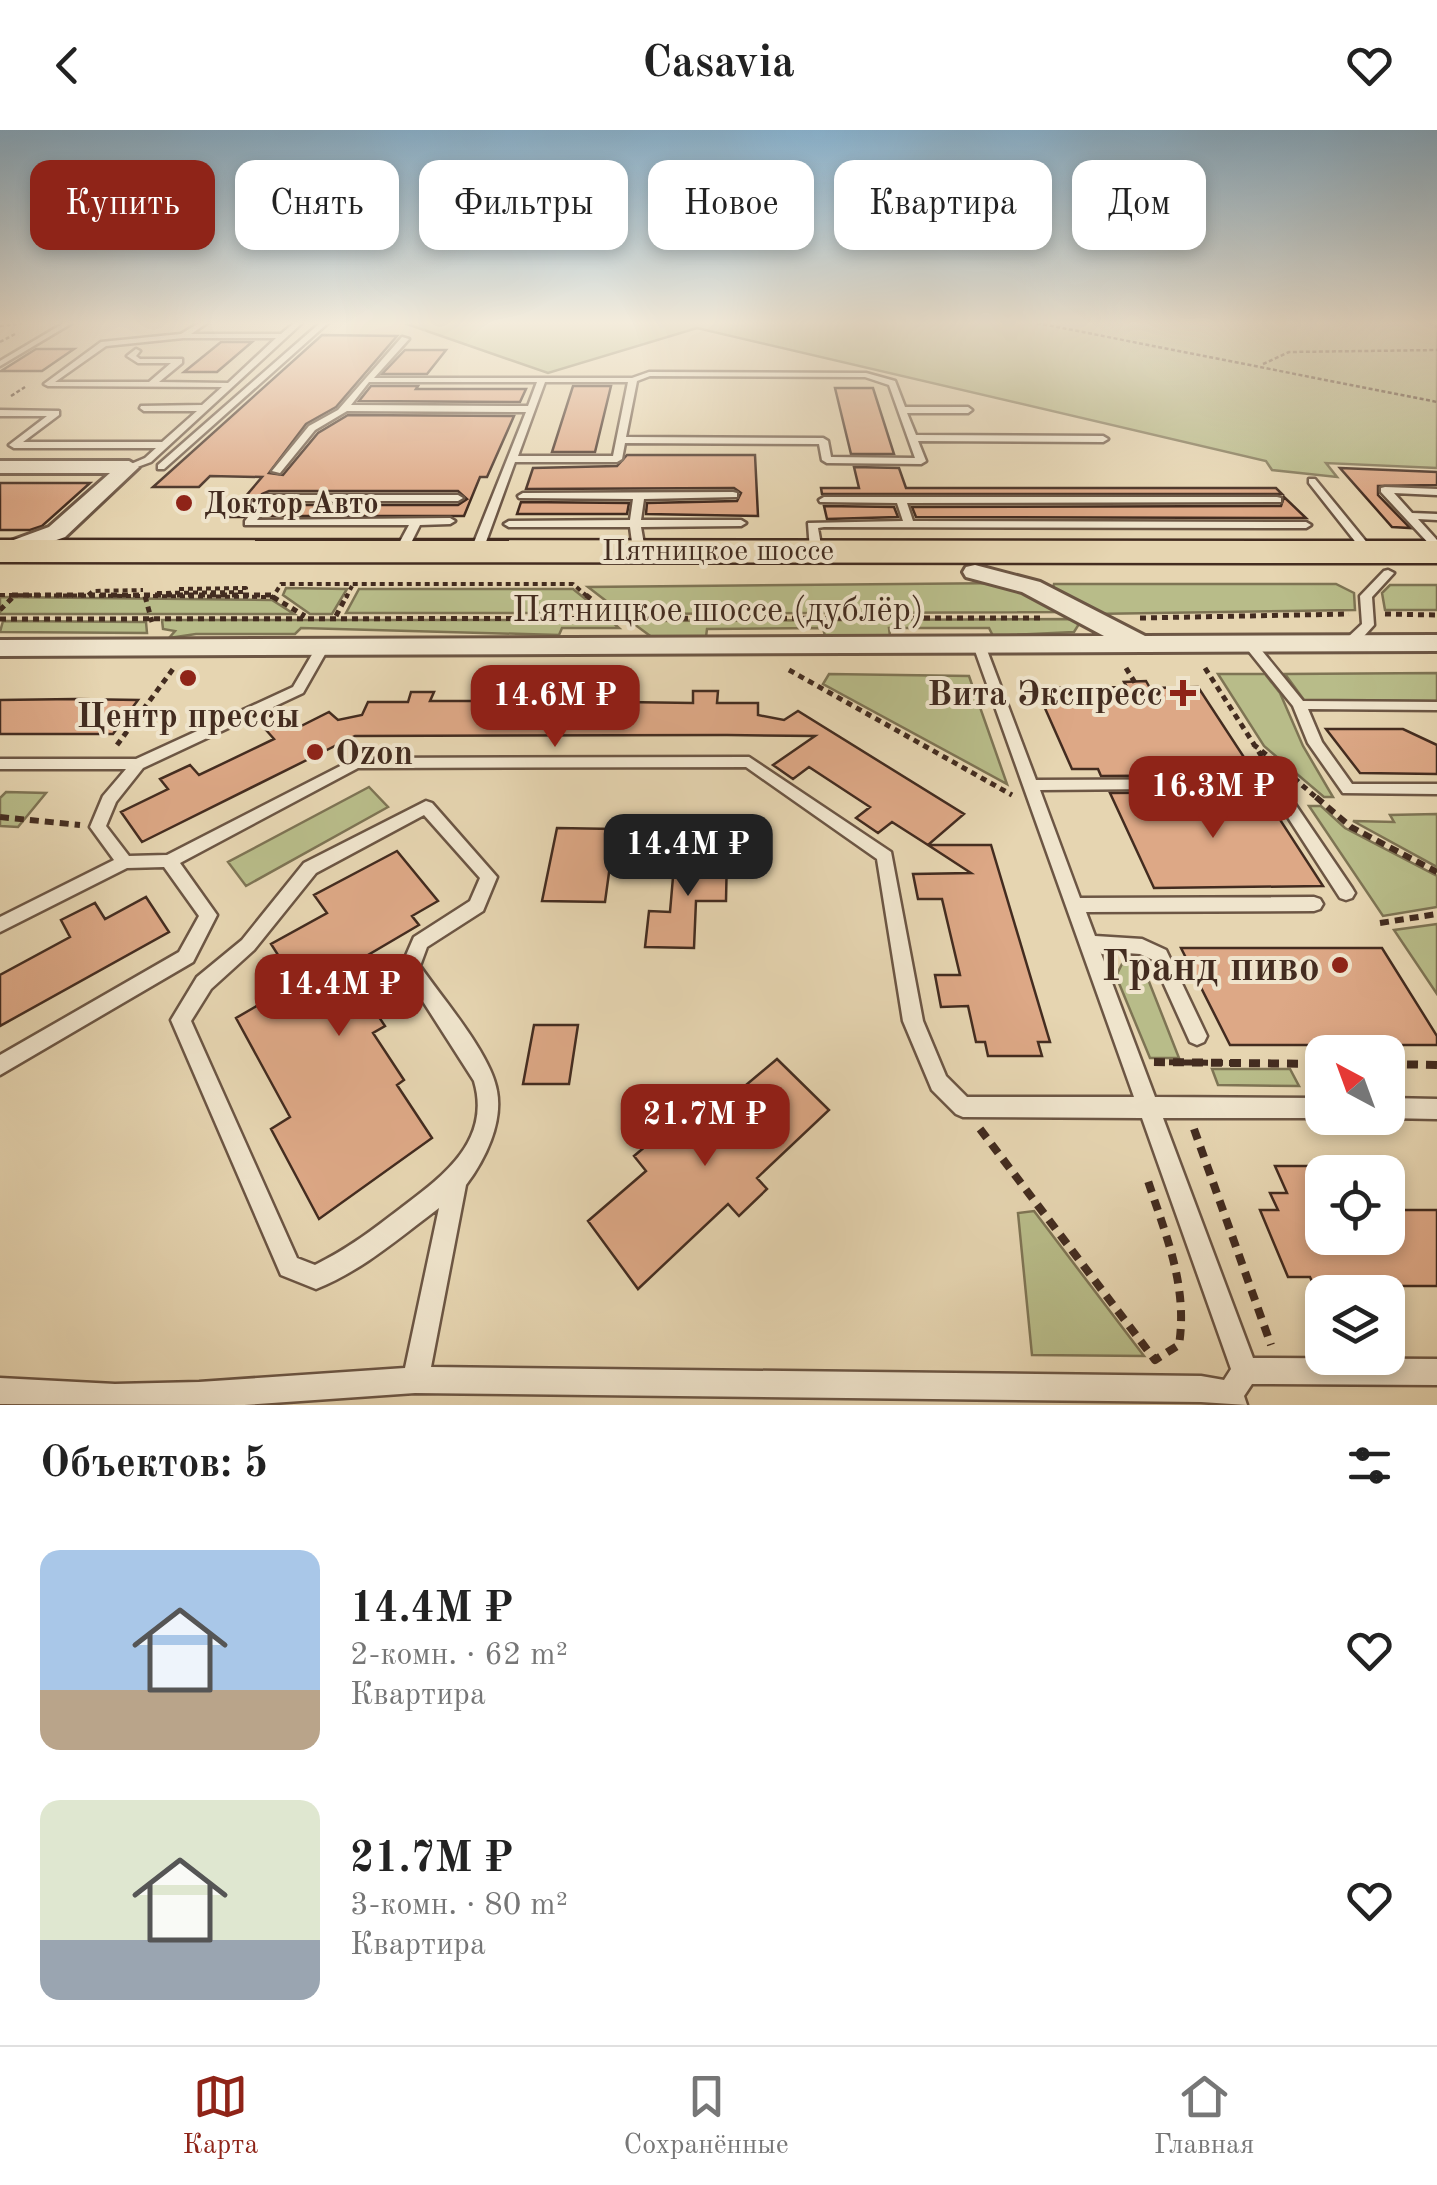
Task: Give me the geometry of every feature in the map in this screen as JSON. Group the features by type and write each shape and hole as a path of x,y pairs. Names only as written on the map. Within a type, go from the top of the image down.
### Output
{"main road":[{"name":"Пятницкое шоссе","path":"5,567 64,541 415,531 477,550 637,537 816,551 1379,563 1437,573"},
{"name":"Пятницкое шоссе","path":"5,567 975,572 1379,563 1437,549"}],"street":[{"path":"0,467 129,467"},
{"path":"64,541 129,467"},
{"path":"975,572 1032,588 1087,618 1133,656"},
{"name":"Пятницкое шоссе (дублёр)","path":"0,648 979,645 1133,656 1248,644 1437,643"}],"lane":[{"path":"75,382 231,384"},
{"path":"161,468 256,382"},
{"path":"276,471 312,428 344,408 365,382"},
{"path":"477,550 541,382"},
{"path":"510,459 618,460 633,382"},
{"path":"621,440 823,440 826,460 921,460 891,382"},
{"path":"129,467 148,460 231,384"},
{"path":"144,408 206,408"},
{"path":"344,408 530,408"},
{"path":"902,410 968,410"},
{"path":"0,413 56,413 14,444 166,445"},
{"path":"913,438 1104,438"},
{"path":"1312,480 1379,563 1366,596 1368,625 1350,643"},
{"path":"1437,492 1385,490 1412,516 1437,549"},
{"path":"522,496 734,495"},
{"path":"637,537 639,496"},
{"path":"450,521 415,531 249,523 269,498 458,498"},
{"path":"415,531 438,498"},
{"path":"824,500 1277,500"},
{"path":"901,500 909,524"},
{"path":"1081,500 1097,523"},
{"path":"1412,516 1437,517"},
{"path":"509,524 637,537 741,523"},
{"path":"816,551 812,526 1306,525"},
{"path":"1248,644 1299,705 1315,744 1348,789 1437,789"},
{"path":"0,1392 113,1401 197,1400 415,1380 861,1395 1200,1388 1232,1400 1245,1371 1074,905 1024,792 979,645"},
{"path":"0,764 138,764 298,690 322,648"},
{"path":"1299,705 1429,706 1437,723"},
{"path":"0,925 124,862 169,861 356,764 749,762 885,856 913,1020 939,1083 963,1107 1305,1108"},
{"path":"124,862 98,827 109,800 138,764"},
{"path":"1024,792 1272,783 1346,894"},
{"path":"415,1380 456,1180 472,1160 485,1121 486,1084 410,966 420,942 476,906 489,877 426,806 310,868 248,945 204,983 180,1020 289,1267 316,1277 358,1256 456,1180"},
{"path":"0,1066 186,957 208,915 169,861"},
{"path":"1074,905 1314,904"},
{"path":"1088,943 1142,947 1160,955 1197,1036"},
{"path":"1405,1108 1437,1108"},
{"path":"1245,1371 1437,1372"}],"path":[{"path":"1345,382 1437,402"},
{"path":"0,595 5,567"},
{"path":"5,567 88,595 273,596 305,616"},
{"path":"0,610 5,567"},
{"path":"273,596 281,584 573,584 626,628"},
{"path":"336,616 352,586"},
{"path":"155,596 158,592 243,592 246,588 178,589"},
{"path":"144,593 154,628"},
{"path":"0,619 1437,615"},
{"path":"1133,656 1137,686"},
{"path":"542,698 555,699 563,667"},
{"path":"104,764 174,668"},
{"path":"1205,668 1268,766 1272,783"},
{"path":"789,670 1024,792"},
{"path":"1253,744 1351,827 1437,872"},
{"path":"1306,802 1334,802"},
{"path":"0,816 98,827"},
{"path":"1380,923 1437,914"},
{"path":"1131,1062 1305,1064"},
{"path":"1405,1064 1437,1065"},
{"path":"1186,1107 1281,1371"}],"green space":[{"path":"930,382 1437,382 1437,468 1326,463 1337,477 1272,470 1266,461"},
{"path":"1010,583 1067,612 623,614 588,587"},
{"path":"1054,584 1336,584 1354,593 1355,610 1091,614 1052,591"},
{"path":"1390,585 1437,585 1437,610 1385,610 1382,593"},
{"path":"286,588 347,589 332,614 310,614 283,595"},
{"path":"359,589 573,589 603,613 346,613"},
{"path":"0,597 272,600 294,614 0,614"},
{"path":"1076,619 1079,624 1074,632 993,636 989,628 889,628 890,636 825,636 823,628 707,629 706,637 653,638 630,621"},
{"path":"162,620 610,620 619,628 562,628 559,635 301,628 295,634 196,634 169,638 175,631 163,629"},
{"path":"3,621 146,622 147,633 0,632"},
{"path":"1437,673 1437,701 1304,700 1285,674"},
{"path":"829,674 969,676 1007,784 823,684"},
{"path":"1218,674 1265,674 1280,693 1303,746 1333,797 1324,797 1264,746"},
{"path":"369,787 388,807 246,886 228,862"},
{"path":"6,792 46,793 18,827 0,826 0,798"},
{"path":"1309,806 1321,806 1345,828 1437,876 1437,907 1383,916"},
{"path":"1437,814 1437,867 1353,821 1394,822 1390,815"},
{"path":"1437,924 1437,994 1394,930"},
{"path":"1131,963 1146,974 1179,1058 1150,1058 1116,976 1122,964"},
{"path":"1212,1069 1290,1069 1299,1086 1218,1085"},
{"path":"1034,1211 1144,1356 1032,1355 1018,1213"}],"building":[{"path":"269,382 357,382 336,407 306,424 269,473 283,475 318,433 348,415 514,416 487,477 480,477 464,516 265,516 274,505 458,505 467,499 458,491 269,491 244,517 228,517 262,477 210,476 199,487 153,487"},
{"path":"371,386 526,389 520,402 359,401"},
{"path":"573,386 611,386 595,452 552,452"},
{"path":"835,388 873,388 894,454 851,454"},
{"path":"627,455 755,455 758,516 646,514 647,503 737,501 741,493 734,488 526,489 533,468 617,466"},
{"path":"854,467 899,468 906,488 1276,488 1282,494 822,494 821,488 859,488"},
{"path":"1340,468 1437,472 1437,485 1378,486 1378,495 1410,528 1392,527"},
{"path":"0,483 90,483 42,526 0,530"},
{"path":"1284,497 1306,518 916,517 912,507 1281,506"},
{"path":"521,502 629,503 627,514 517,514"},
{"path":"824,506 894,507 898,517 827,519"},
{"path":"1146,681 1150,688 1198,687 1251,768 1246,768 1251,775 1101,776 1098,769 1072,769 1036,688 1127,687 1124,682"},
{"path":"602,690 625,691 624,702 693,703 693,691 718,691 717,703 758,703 758,715 784,720 798,711 964,814 928,845 892,822 878,833 856,818 870,807 809,767 793,779 773,765 815,736 727,735 355,736 142,842 121,812 168,789 160,779 190,765 199,775 274,739 266,730 292,717 301,726 329,712 338,720 362,715 368,702 408,702 411,692 434,692 430,701 501,701 504,691 529,691 526,701 600,701"},
{"path":"0,700 138,700 113,734 0,734"},
{"path":"1326,729 1403,729 1437,745 1437,774 1360,773"},
{"path":"1262,792 1323,886 1154,888 1110,793"},
{"path":"557,828 615,829 605,902 542,901"},
{"path":"928,845 991,845 1050,1042 1038,1042 1042,1056 988,1056 985,1042 976,1042 968,1006 941,1007 935,975 960,975 942,899 918,899 913,874 971,873"},
{"path":"397,851 438,901 412,916 419,925 346,968 385,1026 373,1033 404,1080 397,1085 432,1138 319,1219 271,1129 290,1117 236,1018 296,983 271,944 327,913 314,895"},
{"path":"675,854 727,854 726,901 696,901 694,948 645,947 649,911 670,912"},
{"path":"146,897 169,932 0,1026 0,975 70,937 61,920 95,903 105,919"},
{"path":"1181,948 1382,948 1437,1036 1437,1045 1405,1045 1405,1035 1305,1035 1305,1045 1230,1045"},
{"path":"534,1025 578,1025 569,1084 523,1084"},
{"path":"777,1059 829,1110 757,1178 767,1189 739,1216 728,1204 638,1289 588,1221 646,1171 634,1156 715,1088 727,1101"},
{"path":"1275,1166 1305,1166 1305,1255 1405,1255 1405,1210 1437,1210 1437,1286 1405,1286 1405,1275 1288,1277 1260,1210 1278,1210 1270,1193 1287,1193"}],"place":[{"name":"Доктор Авто","path":"184,503"},
{"name":"Центр прессы","path":"188,678"},
{"name":"Вита Экспресс","path":"1183,693"},
{"name":"Ozon","path":"315,752"},
{"name":"Гранд пиво","path":"1340,965"}]}
